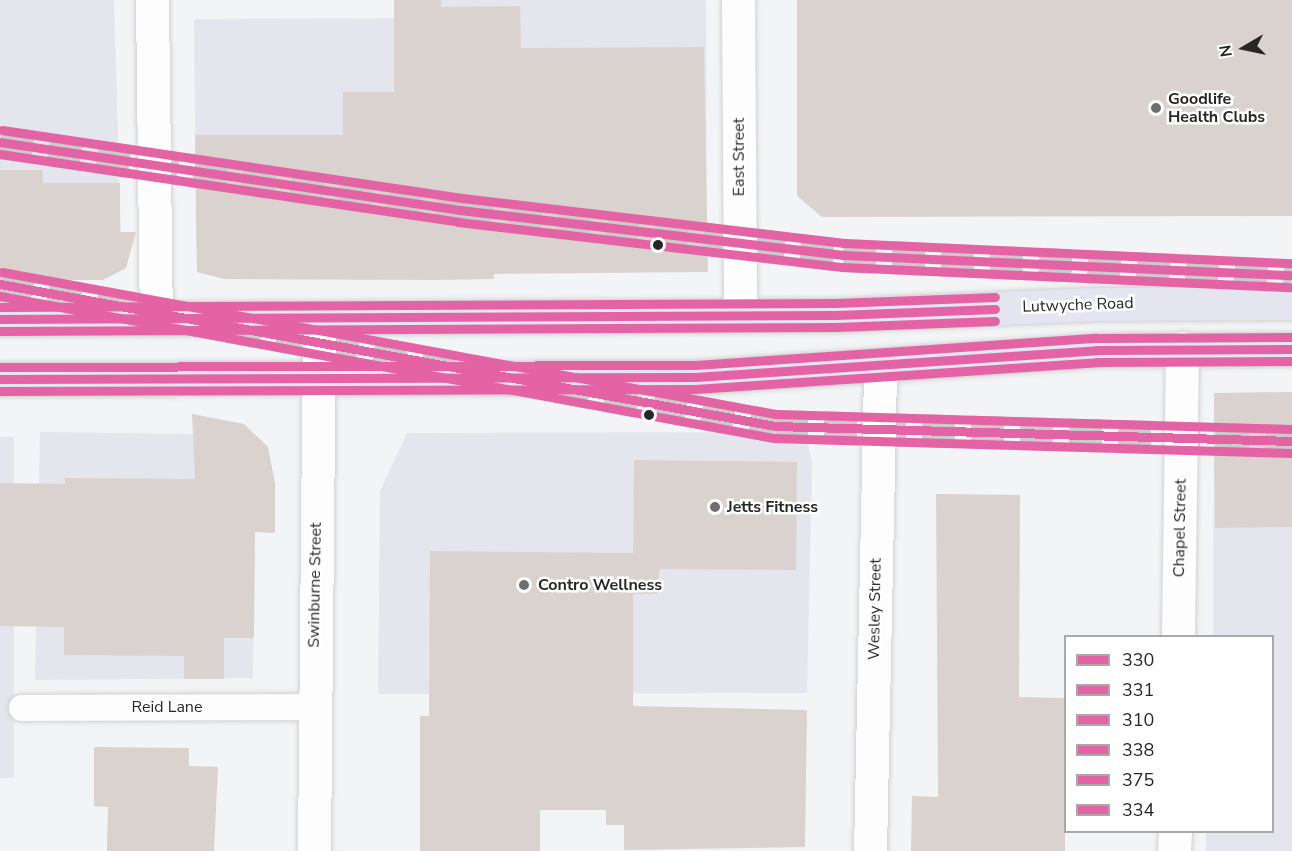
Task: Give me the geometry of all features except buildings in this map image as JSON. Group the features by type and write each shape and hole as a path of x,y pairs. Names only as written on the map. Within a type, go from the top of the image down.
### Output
{"highway":[{"name":"Lutwyche Road","path":"0,319 740,315 1292,303"},
{"path":"0,379 695,376 880,368 1182,348 1292,349"}],"street":[{"path":"152,0 156,317"},
{"name":"East Street","path":"738,0 740,315"},
{"name":"Swinburne Street","path":"315,851 313,707 319,318"},
{"name":"Chapel Street","path":"1178,635 1182,348"},
{"name":"Wesley Street","path":"870,851 880,368"},
{"path":"1174,833 1174,851"}],"lane":[{"name":"Reid Lane","path":"22,708 313,707"}],"shaded area":[{"path":"0,0 114,0 121,239 0,257"},
{"path":"417,0 706,0 707,256 344,246 196,248 194,19 416,18"},
{"path":"1292,392 1292,851 1206,851 1206,833 1274,833 1274,635 1213,635 1214,393"},
{"path":"40,432 196,434 256,480 253,678 35,680"},
{"path":"805,432 812,462 807,693 378,694 380,491 407,433"},
{"path":"0,437 14,437 14,778 0,778"}],"tunnel":[{"path":"0,142 460,210 843,255 1292,275"},
{"path":"0,284 143,310"},
{"path":"229,326 468,370"},
{"path":"557,386 775,426 1292,441"}],"transit line":[{"name":"310","path":"2,130 462,198 844,243 1292,263"},
{"name":"330","path":"0,142 460,210 843,255 1292,275"},
{"name":"331","path":"0,154 458,222 842,267 1291,287"},
{"name":"310","path":"2,272 776,414 1292,429"},
{"name":"330","path":"0,284 775,426 1292,441"},
{"name":"331","path":"0,296 774,438 1292,453"},
{"name":"334","path":"0,307 836,303 995,297"},
{"name":"338","path":"0,319 836,315 995,309"},
{"name":"375","path":"0,331 836,327 995,321"},
{"name":"334","path":"0,367 695,365 1096,338 1292,337"},
{"name":"338","path":"0,379 695,377 1097,350 1292,349"},
{"name":"375","path":"0,391 695,389 1097,362 1292,361"}],"place":[{"name":"Goodlife Health Clubs","path":"1156,108"},
{"name":"Jetts Fitness","path":"715,507"},
{"name":"Contro Wellness","path":"524,585"}]}
